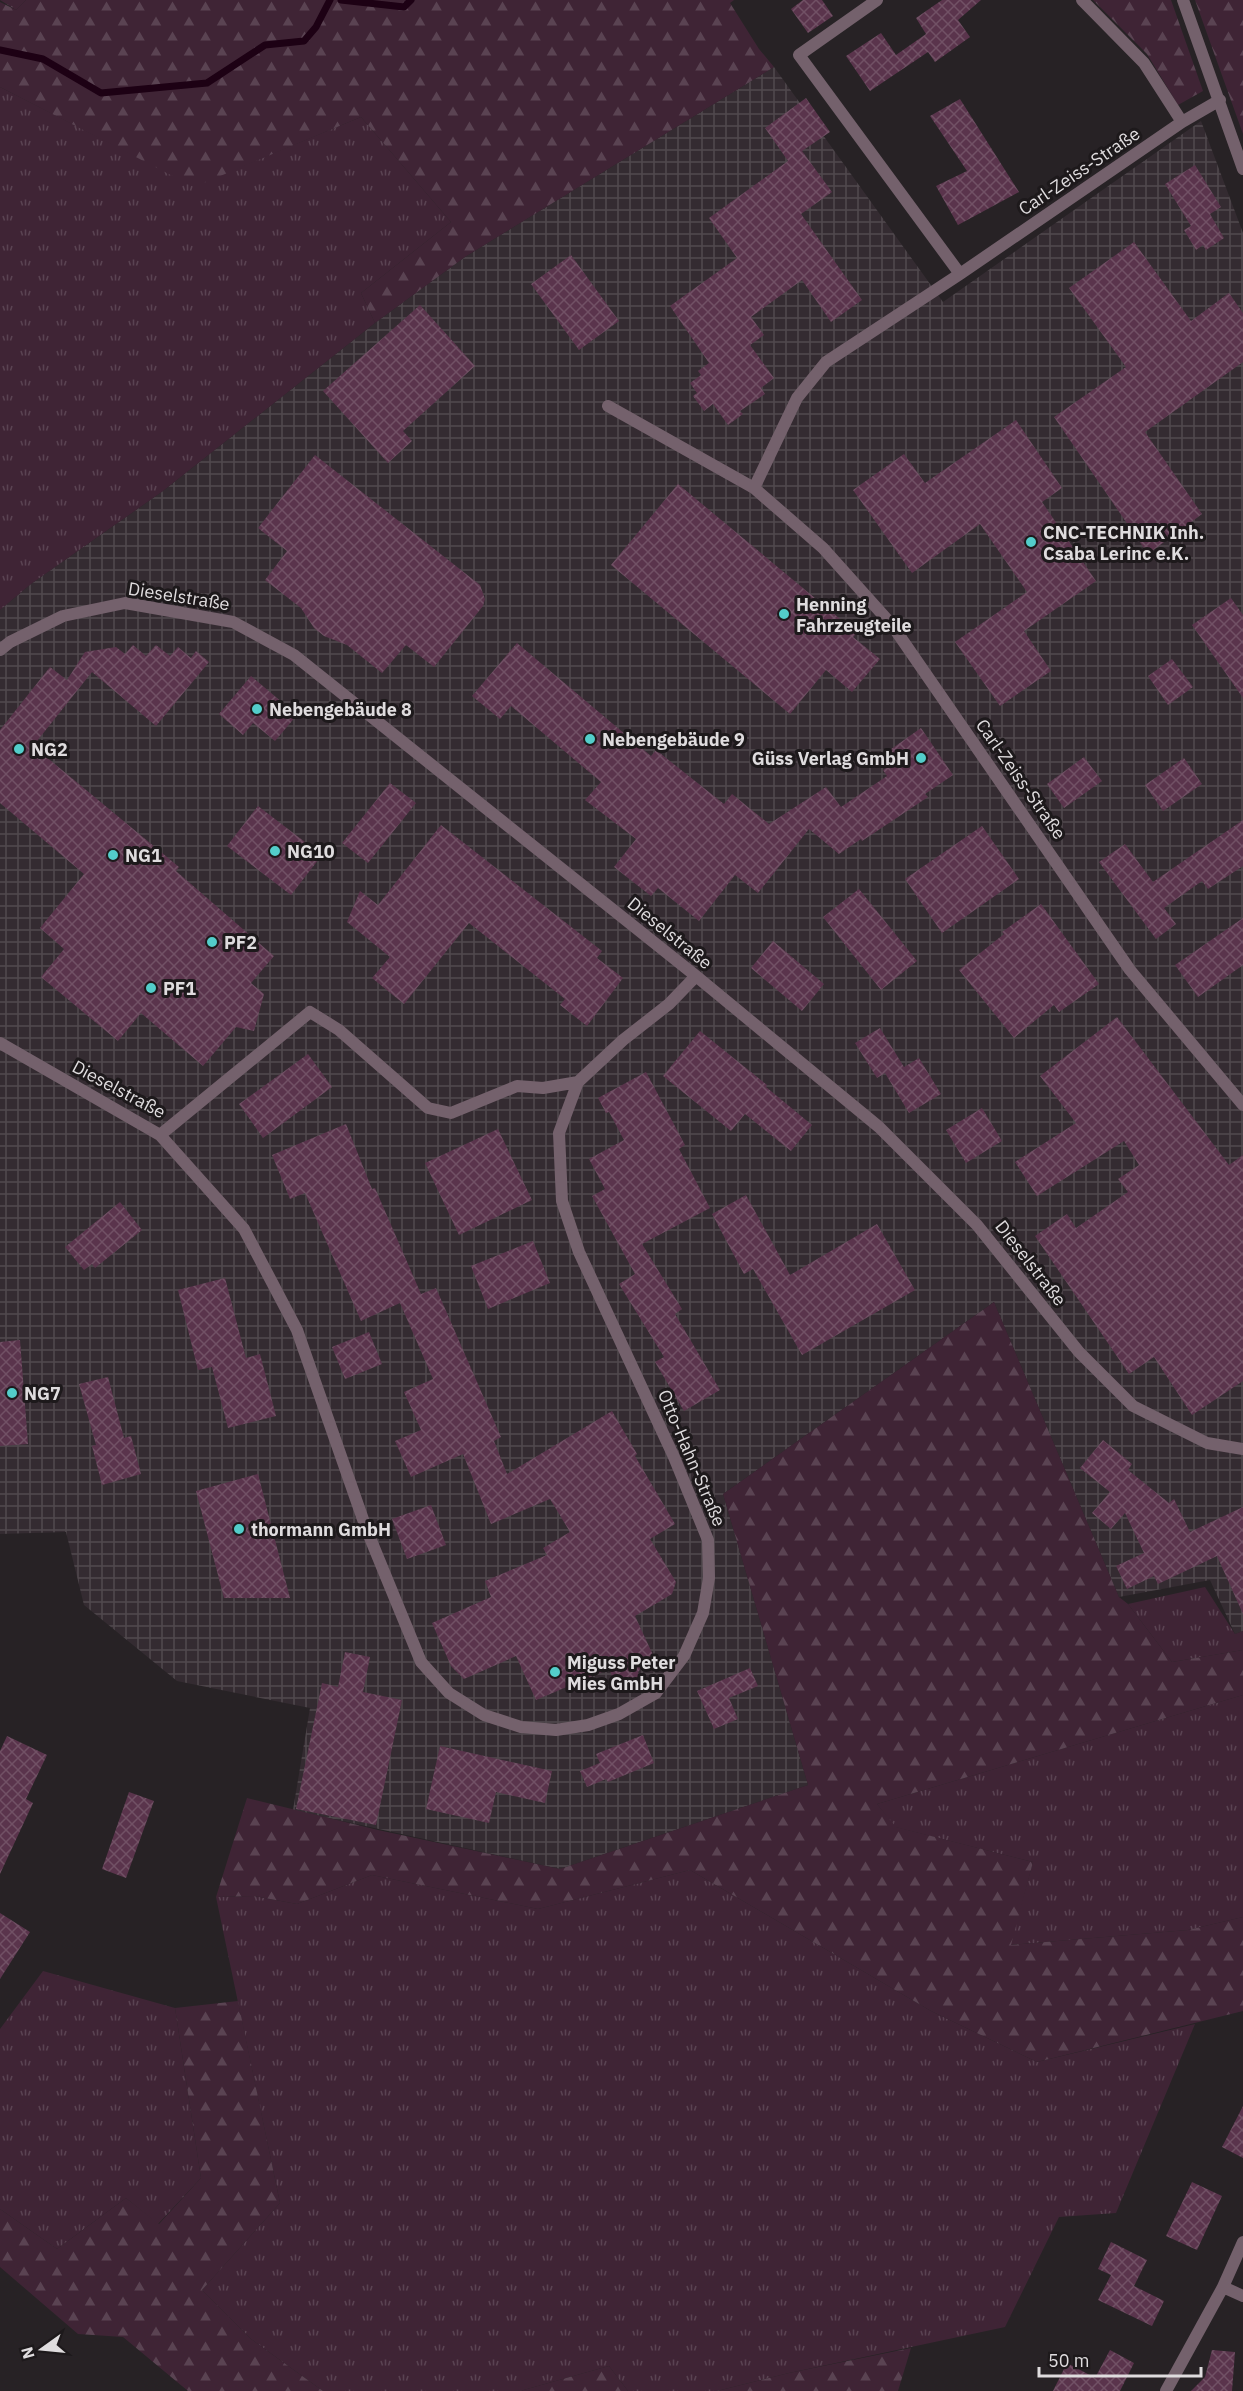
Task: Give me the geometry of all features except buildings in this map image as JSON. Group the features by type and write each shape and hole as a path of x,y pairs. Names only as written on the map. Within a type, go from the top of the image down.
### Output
{"street":[{"path":"877,0 799,55 960,274"},
{"path":"1082,0 1144,63 1182,122"},
{"path":"1183,0 1243,169"},
{"name":"Carl-Zeiss-Straße","path":"754,488 797,398 826,362 960,274 1182,122 1220,100"},
{"name":"Carl-Zeiss-Straße","path":"608,406 754,488 823,548 892,625 1130,970 1243,1105"},
{"name":"Dieselstraße","path":"0,650 10,642 63,616 125,603 233,622 294,655 696,976 887,1135 977,1225 1078,1352 1133,1406 1207,1443 1243,1449"},
{"name":"Otto-Hahn-Straße","path":"160,1135 244,1229 297,1330 366,1528 421,1662 449,1693 484,1715 521,1727 556,1730 588,1725 619,1714 656,1693 684,1656 703,1613 709,1578 708,1540 674,1457 579,1252 562,1202 559,1133 578,1082 622,1040 669,1004 696,976"},
{"name":"Dieselstraße","path":"0,1043 160,1135 309,1011 339,1030 428,1108 451,1113 517,1086 543,1088 578,1082"},
{"path":"1166,2391 1223,2287 1243,2242"},
{"path":"1223,2287 1243,2296"}],"shaded area":[{"path":"774,67 943,302 1201,121 1243,233 1243,1631 1235,1634 1210,1580 1119,1597 994,1302 723,1494 808,1785 560,1869 293,1810 310,1708 177,1681 84,1605 66,1532 0,1534 0,610 31,584 163,491 375,323 465,257"}],"green space":[{"path":"0,0 26,0 16,10"},
{"path":"26,0 734,0 730,3 759,49 774,67 465,257 375,323 361,293 451,222 361,117 194,187 0,87 0,2 16,10"},
{"path":"1093,0 1171,0 1203,91 1178,105 1147,54"},
{"path":"1195,0 1243,0 1243,134"},
{"path":"0,87 194,186 361,117 451,222 361,293 375,323 163,491 31,584 0,610"},
{"path":"994,1302 1119,1597 1128,1604 1172,1662 1243,1650 1243,1695 877,1804 896,1827 1033,1862 1011,1945 1188,1930 1243,1917 1243,2011 1037,2062 931,2011 690,1870 538,1909 372,1875 297,1904 254,1896 216,1897 247,1798 378,1830 560,1869 808,1785 723,1494"},
{"path":"1205,1587 1235,1634 1243,1631 1243,1650 1172,1662 1128,1604"},
{"path":"1243,1695 1243,1917 1188,1930 1010,1945 1033,1862 895,1827 877,1804"},
{"path":"690,1870 931,2011 1037,2062 1195,2024 1116,2213 1059,2217 1005,2327 789,2373 717,2391 628,2391 609,2366 520,2391 323,2391 251,2339 202,2290 280,2203 216,1897 254,1896 297,1904 372,1875 538,1909"},
{"path":"43,1971 175,2008 201,2178 158,2224 126,2198 57,2249 0,2209 0,2029"},
{"path":"238,2001 280,2203 202,2290 251,2339 323,2391 188,2391 123,2337 78,2334 0,2267 0,2209 57,2249 126,2198 159,2224 201,2178 175,2008"},
{"path":"911,2348 898,2391 717,2391 789,2373"},
{"path":"609,2366 628,2391 520,2391"}],"waterway":[{"path":"0,50 43,59 101,93 207,83 265,45 304,41 316,27 330,0"},
{"path":"341,0 404,7 411,0"}],"place":[{"name":"CNC-TECHNIK Inh. Csaba Lerinc e.K.","path":"1031,542"},
{"name":"Henning Fahrzeugteile","path":"784,614"},
{"name":"Nebengebäude 8","path":"257,709"},
{"name":"Nebengebäude 9","path":"590,739"},
{"name":"NG2","path":"19,749"},
{"name":"Güss Verlag GmbH","path":"921,758"},
{"name":"NG10","path":"275,851"},
{"name":"NG1","path":"113,855"},
{"name":"PF2","path":"212,942"},
{"name":"PF1","path":"151,988"},
{"name":"NG7","path":"12,1393"},
{"name":"thormann GmbH","path":"239,1529"},
{"name":"Miguss Peter Mies GmbH","path":"555,1672"}]}
